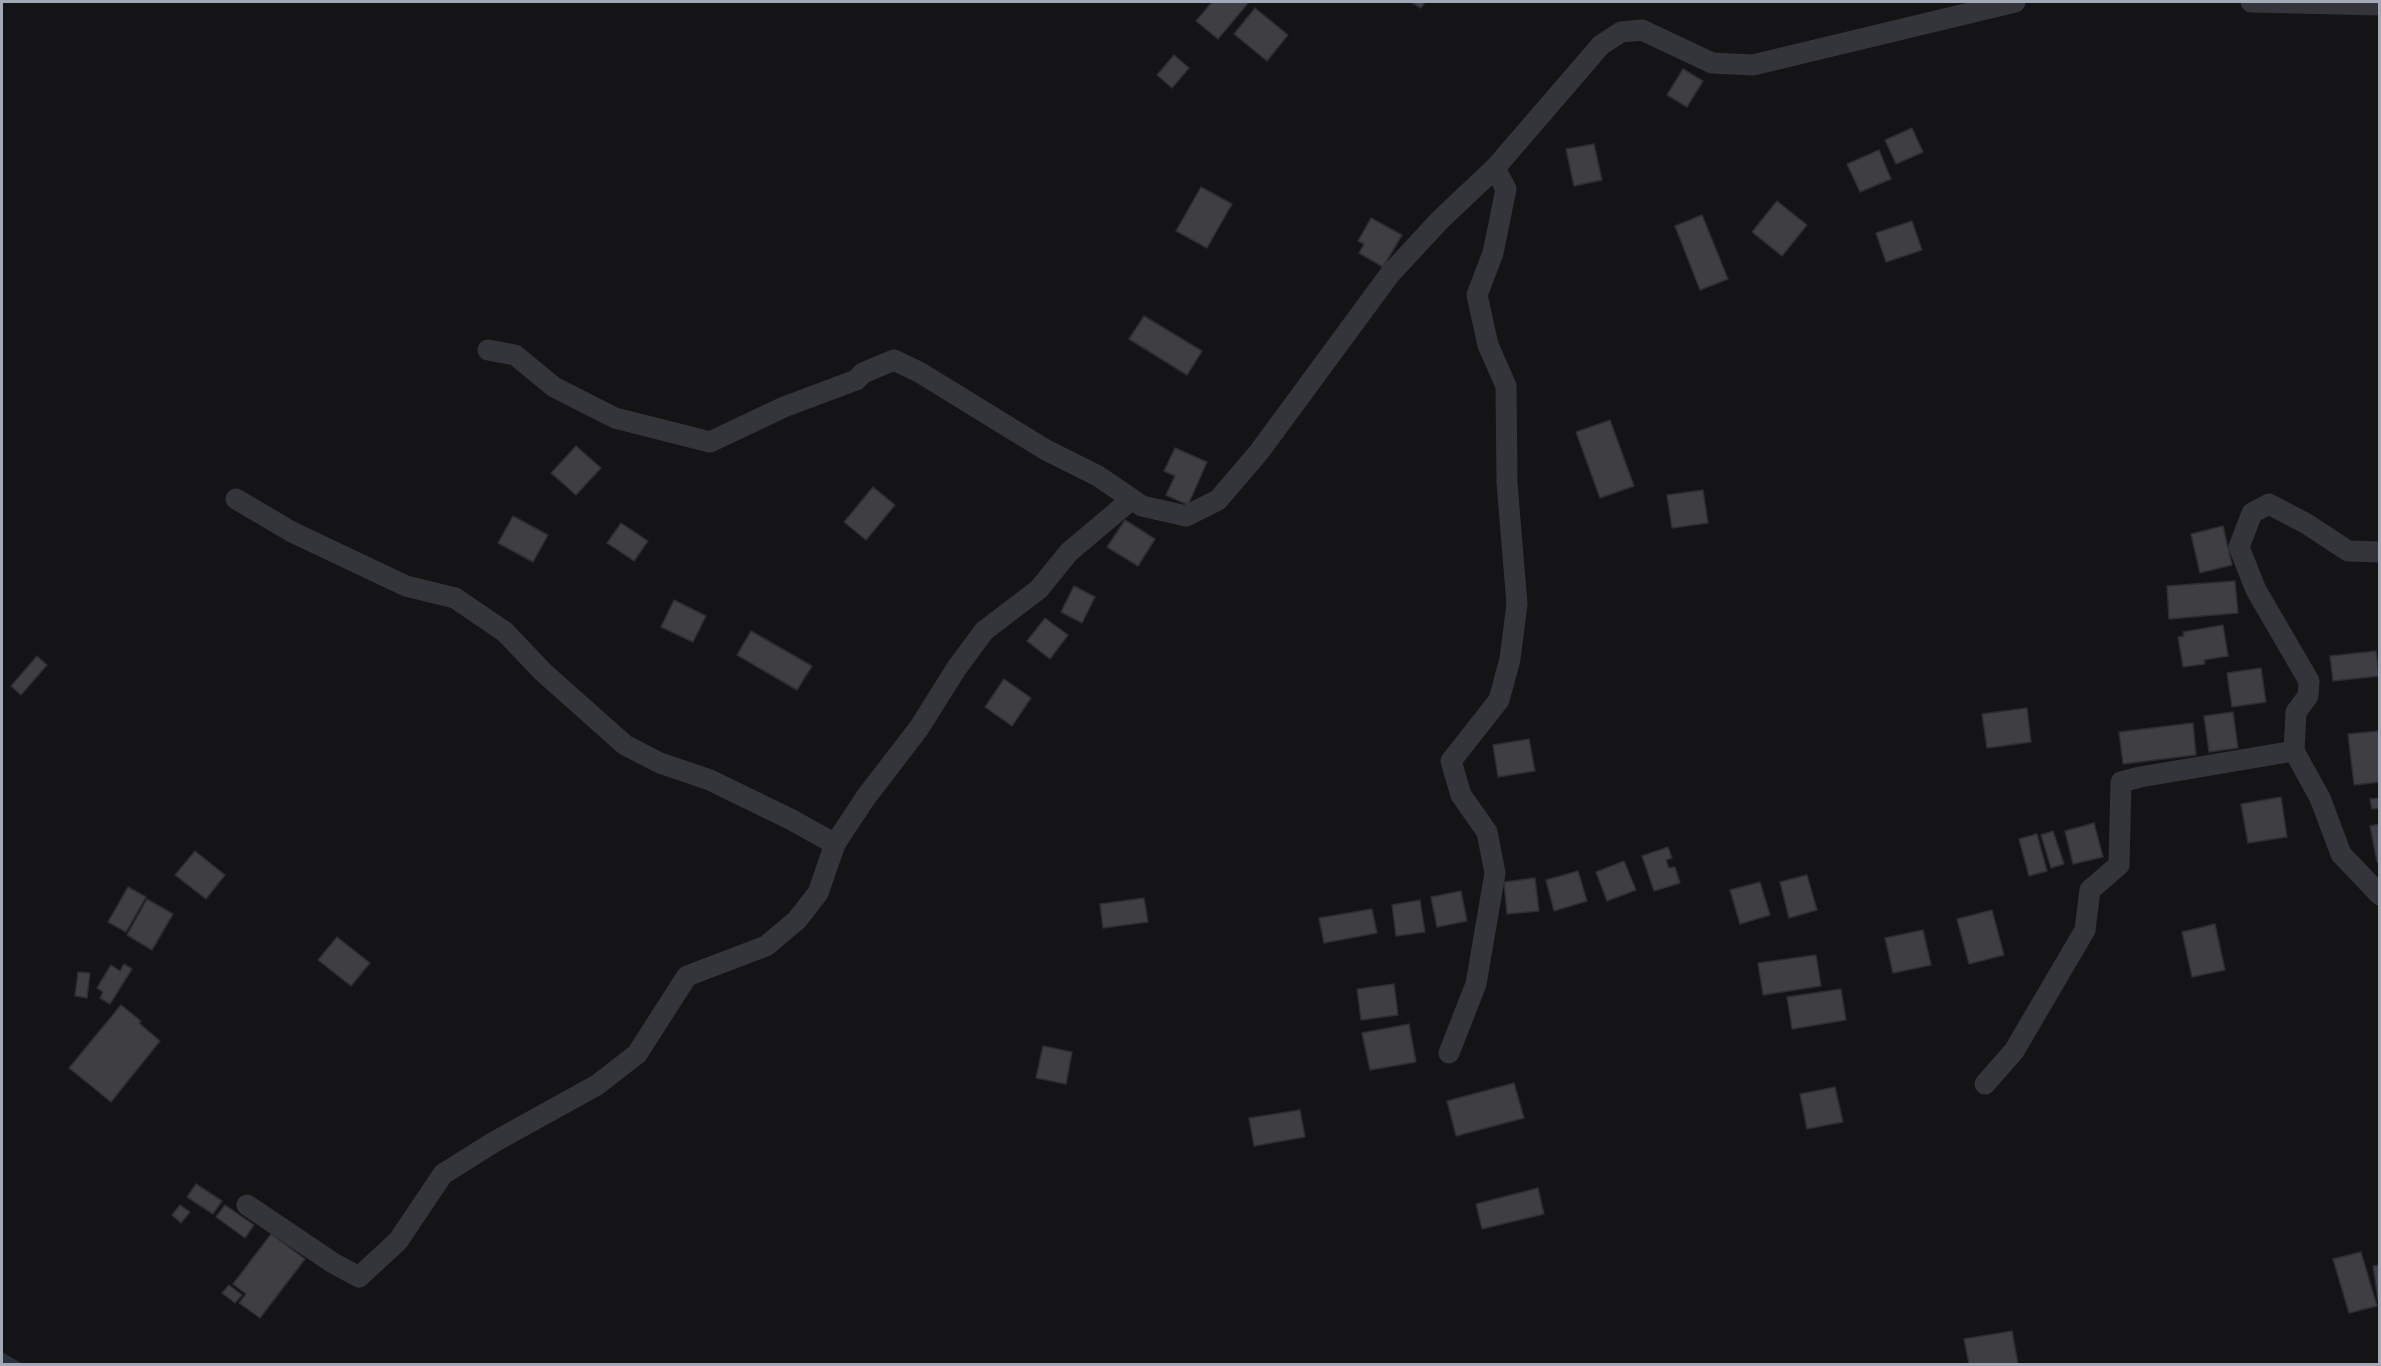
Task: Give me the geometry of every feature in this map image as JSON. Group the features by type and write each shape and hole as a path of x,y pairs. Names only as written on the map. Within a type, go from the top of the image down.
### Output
{"street":[{"path":"488,350 515,355 554,387 615,418 710,442 784,407 856,380 863,373 894,360 919,372 1046,450 1098,476 1142,506 1186,516 1218,500 1259,452 1390,274 1440,220 1495,168 1601,45 1621,32 1642,30 1712,63 1753,65 2015,2"},
{"path":"2251,2 2379,5"},
{"path":"1449,1053 1476,984 1495,873 1487,832 1461,795 1451,761 1498,700 1510,659 1517,604 1507,483 1506,386 1488,345 1477,295 1493,253 1506,189 1495,168"},
{"path":"236,498 292,531 406,586 454,598 505,632 543,672 625,745 660,763 710,780 835,844"},
{"path":"247,1205 333,1263 359,1277 398,1241 443,1174 494,1142 597,1085 638,1054 687,976 766,946 797,920 818,893 835,844 866,797 919,728 956,669 984,631 1039,589 1069,552 1132,499"},
{"path":"2379,552 2348,551 2307,524 2269,504 2252,513 2239,547 2256,590 2309,681 2308,696 2296,712 2294,751 2320,798 2341,854 2379,895"},
{"path":"1985,1084 2014,1051 2085,930 2090,890 2120,865 2121,782 2294,751"}],"shaded area":[{"path":"2,1352 23,1364 2,1364"}],"building":[{"path":"1212,2 1249,2 1218,39 1196,21"},
{"path":"1411,2 1425,2 1421,8"},
{"path":"1255,8 1288,35 1267,61 1234,34"},
{"path":"1174,55 1189,68 1172,88 1157,75"},
{"path":"1683,69 1703,81 1687,107 1667,95"},
{"path":"1912,128 1923,152 1896,164 1885,140"},
{"path":"1594,144 1602,180 1574,186 1566,149"},
{"path":"1879,150 1891,179 1860,192 1847,164"},
{"path":"1201,187 1232,204 1207,248 1176,231"},
{"path":"1777,201 1807,225 1782,256 1752,232"},
{"path":"1702,215 1728,279 1700,290 1675,226"},
{"path":"1371,218 1402,235 1383,267 1359,253 1364,244 1358,241"},
{"path":"1912,221 1922,250 1886,262 1876,233"},
{"path":"1144,316 1202,351 1187,375 1129,339"},
{"path":"1610,420 1634,486 1600,498 1576,432"},
{"path":"576,446 601,468 576,495 551,473"},
{"path":"1175,448 1207,462 1188,505 1166,495 1175,476 1164,471"},
{"path":"873,487 895,505 866,540 844,522"},
{"path":"1703,490 1708,523 1672,528 1667,495"},
{"path":"513,516 548,535 533,562 498,543"},
{"path":"1125,520 1155,539 1138,566 1107,547"},
{"path":"621,523 648,541 634,561 607,543"},
{"path":"2223,526 2232,565 2200,573 2191,534"},
{"path":"2235,581 2238,613 2169,619 2167,586"},
{"path":"1074,586 1095,597 1082,623 1061,612"},
{"path":"674,600 706,616 693,642 661,627"},
{"path":"1045,618 1068,635 1050,659 1027,641"},
{"path":"2223,625 2228,656 2204,660 2205,664 2183,667 2178,637 2184,636 2183,632"},
{"path":"751,631 812,666 797,690 737,655"},
{"path":"2376,651 2379,676 2333,681 2330,656"},
{"path":"37,656 47,665 21,695 11,686"},
{"path":"2261,668 2266,702 2232,707 2227,673"},
{"path":"1004,679 1031,698 1012,726 985,707"},
{"path":"2027,708 2031,742 1987,748 1982,714"},
{"path":"2233,712 2238,748 2209,752 2204,716"},
{"path":"2193,723 2196,755 2123,764 2119,732"},
{"path":"2380,731 2380,782 2354,785 2348,734"},
{"path":"1529,739 1535,771 1498,777 1493,745"},
{"path":"2281,797 2287,837 2248,843 2241,804"},
{"path":"2380,798 2380,808 2372,809 2370,799"},
{"path":"2094,823 2103,857 2073,864 2065,831"},
{"path":"2380,824 2380,862 2377,862 2370,826"},
{"path":"2053,831 2064,864 2051,868 2041,835"},
{"path":"2037,834 2047,871 2029,876 2019,839"},
{"path":"1668,847 1672,858 1666,860 1669,868 1675,867 1680,883 1654,891 1642,856"},
{"path":"195,851 225,875 206,899 175,875"},
{"path":"1624,861 1636,890 1607,901 1596,872"},
{"path":"1578,871 1587,901 1554,911 1546,880"},
{"path":"1807,875 1817,910 1789,918 1780,882"},
{"path":"1535,878 1539,911 1507,914 1504,882"},
{"path":"1760,882 1770,915 1740,924 1730,890"},
{"path":"128,887 146,897 126,932 108,922"},
{"path":"1461,891 1467,921 1437,927 1431,897"},
{"path":"1144,898 1148,922 1103,928 1100,904"},
{"path":"147,899 173,914 152,950 127,935"},
{"path":"1420,900 1425,932 1396,936 1392,905"},
{"path":"1372,909 1377,933 1324,943 1319,918"},
{"path":"1992,910 2004,955 1969,964 1957,919"},
{"path":"2215,924 2225,970 2192,977 2182,932"},
{"path":"1923,930 1931,965 1893,973 1885,938"},
{"path":"337,937 370,963 351,986 318,960"},
{"path":"1816,955 1821,986 1763,995 1758,963"},
{"path":"124,964 132,969 110,1004 100,998 103,992 97,988 111,965 120,971"},
{"path":"78,972 90,973 87,998 75,996"},
{"path":"1394,984 1398,1015 1361,1020 1357,989"},
{"path":"1841,989 1846,1020 1792,1029 1787,997"},
{"path":"121,1005 141,1021 139,1023 160,1041 111,1102 69,1068"},
{"path":"1409,1024 1416,1062 1370,1070 1362,1033"},
{"path":"1043,1046 1072,1052 1066,1084 1036,1078"},
{"path":"1514,1083 1524,1118 1456,1136 1447,1101"},
{"path":"1835,1087 1843,1122 1807,1129 1800,1094"},
{"path":"1300,1110 1305,1137 1254,1146 1249,1118"},
{"path":"196,1184 222,1201 213,1214 187,1197"},
{"path":"1538,1188 1544,1214 1482,1229 1476,1204"},
{"path":"180,1205 190,1212 181,1223 172,1215"},
{"path":"225,1205 254,1225 245,1238 216,1217"},
{"path":"271,1234 305,1259 260,1318 239,1303 246,1294 233,1284"},
{"path":"2361,1252 2377,1306 2349,1313 2333,1259"},
{"path":"2380,1265 2380,1300 2378,1300 2373,1266"},
{"path":"229,1285 242,1295 235,1303 222,1293"},
{"path":"2012,1331 2018,1364 1969,1364 1964,1339"}]}
